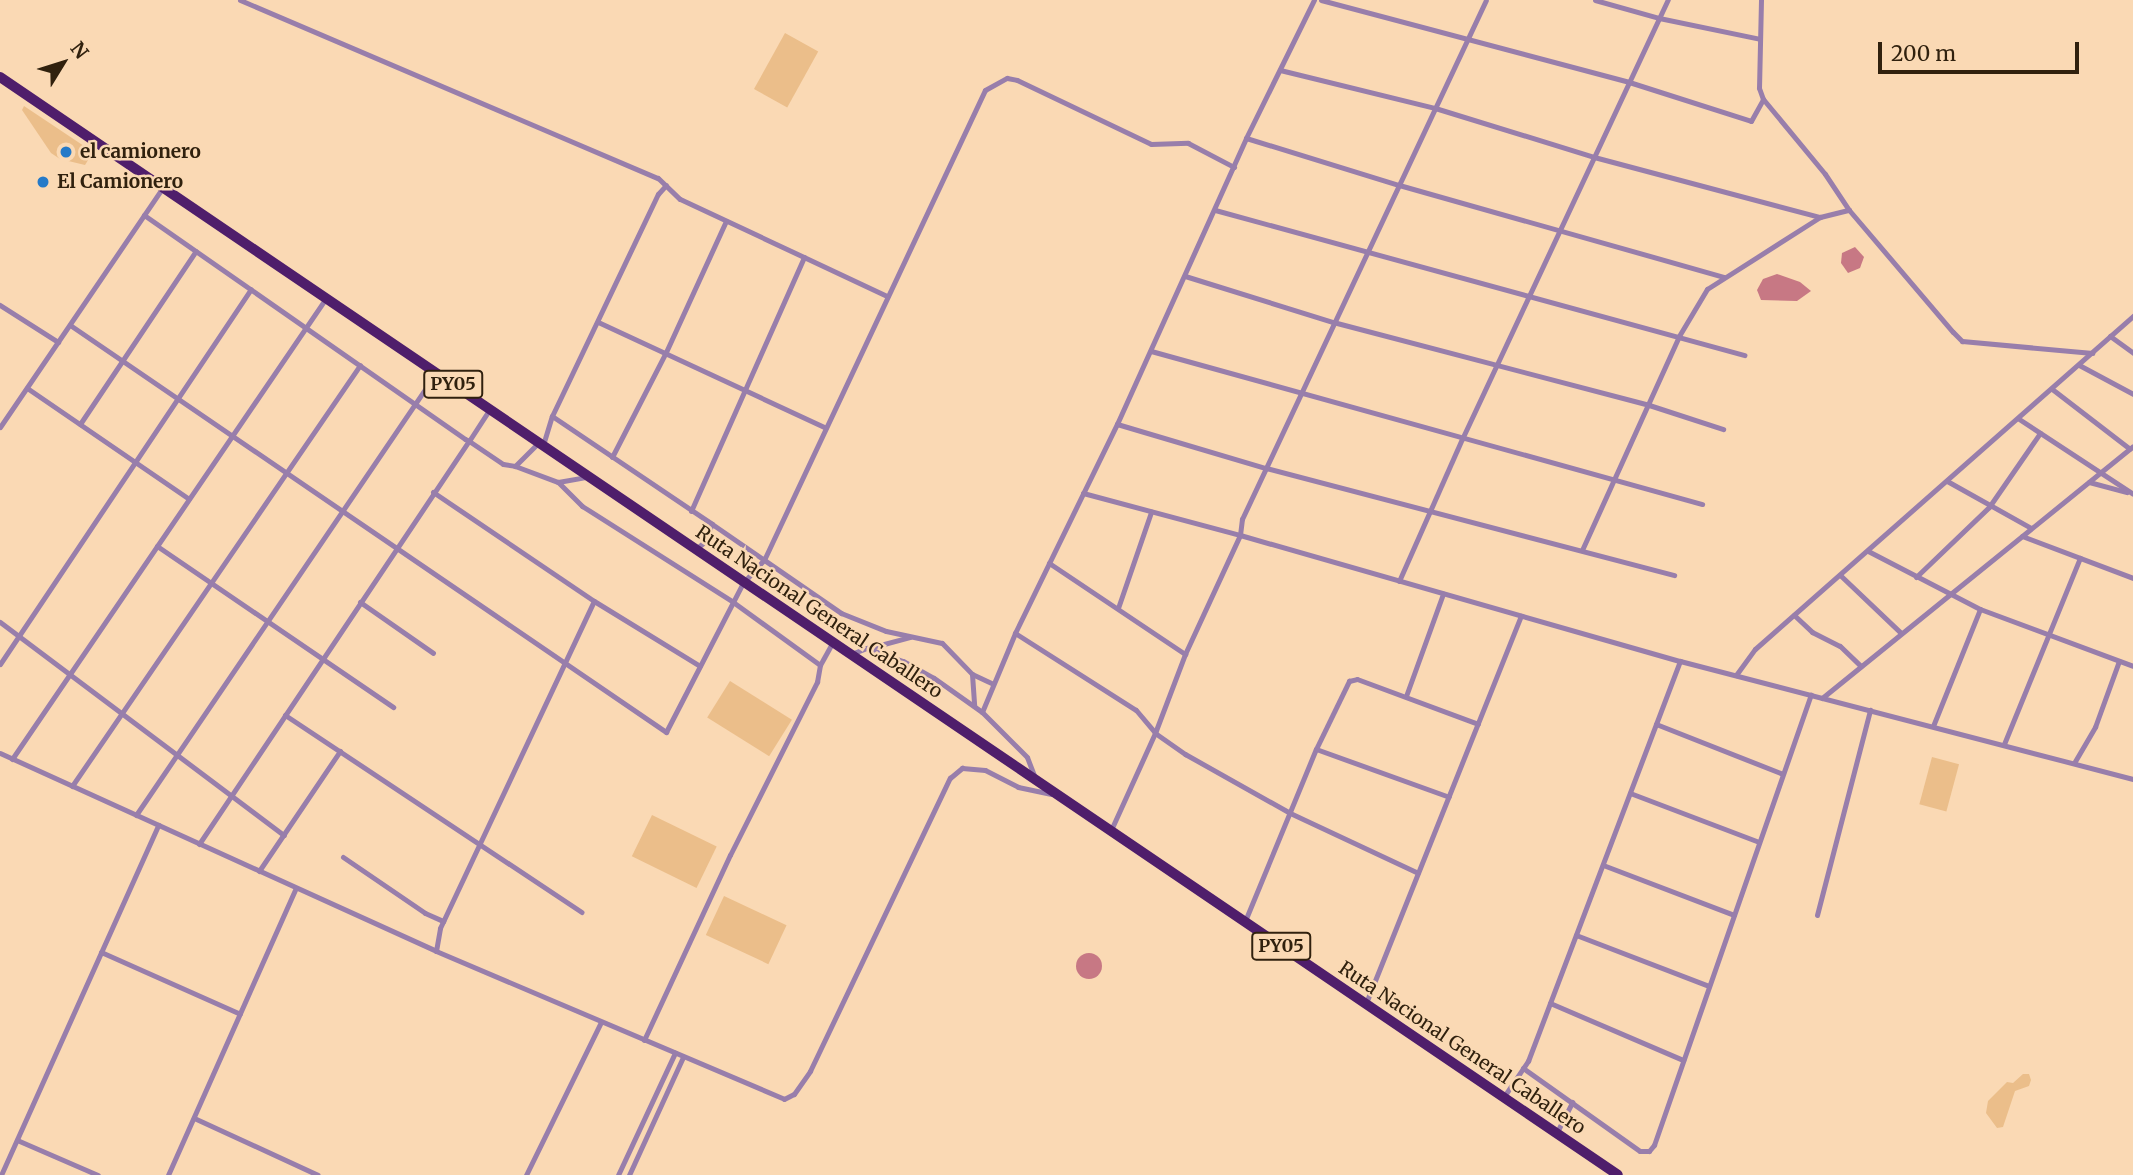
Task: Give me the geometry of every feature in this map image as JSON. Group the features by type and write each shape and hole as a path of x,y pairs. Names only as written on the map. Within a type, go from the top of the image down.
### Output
{"highway":[{"name":"Ruta Nacional General Caballero","path":"0,77 1618,1175"}],"street":[{"path":"240,0 658,178 680,199 887,296"},
{"path":"982,712 1015,633 1117,424 1246,138 1314,0"},
{"path":"1321,0 1629,82 1751,121 1763,99"},
{"path":"1111,830 1185,654 1240,535 1242,519 1486,0"},
{"path":"1595,0 1659,18 1760,39"},
{"path":"1399,581 1462,439 1668,0"},
{"path":"1761,0 1759,88 1763,99 1825,174 1849,210 1962,341 2092,353"},
{"path":"1279,70 1435,108 1594,157 1819,216"},
{"path":"70,325 666,732 743,583 764,560 985,90 1007,78 1017,80 1151,144 1188,143 1234,167"},
{"path":"1246,138 1399,185 1724,277"},
{"path":"515,466 541,444 658,194 667,185"},
{"path":"0,427 163,187"},
{"path":"1214,210 1679,335 1744,355"},
{"path":"1582,550 1679,335 1707,289 1819,216 1849,210"},
{"path":"144,215 503,464 558,482 582,506 733,602 820,665"},
{"path":"612,457 666,352 726,221"},
{"path":"80,424 196,251"},
{"path":"691,511 804,257"},
{"path":"1185,276 1333,322 1649,405 1723,429"},
{"path":"0,664 251,289"},
{"path":"12,759 326,298"},
{"path":"0,305 58,342"},
{"path":"1736,675 1755,649 2133,316"},
{"path":"598,322 826,428"},
{"path":"2110,336 2133,353"},
{"path":"1151,351 1702,504"},
{"path":"72,786 360,365"},
{"path":"2079,365 2133,394"},
{"path":"136,815 436,373"},
{"path":"27,388 189,499"},
{"path":"1822,698 2131,448 2052,389"},
{"path":"200,844 490,409"},
{"path":"552,416 862,624 942,643 972,674 993,684"},
{"path":"2019,419 2133,493"},
{"path":"1117,424 1266,468 1674,575"},
{"path":"1916,577 1989,507 2040,433"},
{"path":"558,482 589,476"},
{"path":"1947,481 1989,507 2031,528"},
{"path":"2089,482 2133,493"},
{"path":"433,492 594,601 700,666"},
{"path":"1083,494 1240,535 1680,661 2133,779"},
{"path":"1118,608 1151,512"},
{"path":"695,550 703,543 712,524"},
{"path":"2022,536 2133,578"},
{"path":"157,546 393,707"},
{"path":"1868,551 1980,609 2133,666"},
{"path":"2004,744 2080,558"},
{"path":"1049,564 1185,654"},
{"path":"1840,575 1901,633"},
{"path":"1406,696 1443,594"},
{"path":"436,951 443,920 594,601"},
{"path":"360,602 433,653"},
{"path":"1933,726 1980,609"},
{"path":"1794,615 1812,632 1840,646 1861,666"},
{"path":"1366,1003 1521,616"},
{"path":"0,622 284,835"},
{"path":"1015,633 1136,710 1154,733 1185,754 1290,813 1418,873"},
{"path":"851,654 913,636"},
{"path":"644,1040 730,855 817,682 820,665 833,642"},
{"path":"867,648 924,673 982,712 1027,757 1035,780"},
{"path":"1503,1098 1523,1068 1550,1003 1680,661"},
{"path":"2074,764 2095,727 2119,661"},
{"path":"972,674 974,706"},
{"path":"1245,921 1316,749 1349,681 1357,679 1478,724"},
{"path":"1523,1068 1640,1151 1649,1151 1811,695"},
{"path":"1817,915 1870,710"},
{"path":"285,715 582,912"},
{"path":"1656,724 1783,774"},
{"path":"1316,749 1449,797"},
{"path":"259,871 340,751"},
{"path":"0,753 436,951 784,1099 794,1094 810,1071 950,778 961,768 985,770 1018,787 1058,795"},
{"path":"1630,793 1759,842"},
{"path":"2,1175 158,825"},
{"path":"343,857 425,913 443,920"},
{"path":"1603,865 1734,915"},
{"path":"167,1175 296,888"},
{"path":"1576,935 1709,986"},
{"path":"101,952 240,1014"},
{"path":"1550,1003 1683,1060"},
{"path":"526,1175 601,1022"},
{"path":"618,1175 675,1053"},
{"path":"629,1175 683,1056"},
{"path":"1556,1134 1572,1102"},
{"path":"194,1118 318,1175"},
{"path":"17,1140 98,1175"}],"shaded area":[{"path":"785,33 818,51 787,107 754,89"},
{"path":"24,106 93,152 85,165 60,159 51,153 22,110"},
{"path":"1855,247 1864,257 1860,268 1848,273 1841,263 1842,253"},
{"path":"1777,274 1800,282 1811,291 1797,301 1761,300 1757,290 1763,279"},
{"path":"730,681 792,720 769,756 707,717"},
{"path":"1932,757 1959,764 1946,812 1919,804"},
{"path":"652,815 717,847 697,888 632,856"},
{"path":"724,896 787,925 768,964 706,935"},
{"path":"1089,953 1098,957 1102,966 1098,975 1089,979 1080,975 1076,966 1080,957"},
{"path":"2023,1074 2029,1074 2029,1086 2015,1091 2003,1127 1997,1128 1986,1113 1988,1101 2007,1082 2013,1083"}],"place":[{"name":"el camionero","path":"66,152"},
{"name":"El Camionero","path":"43,182"}]}
